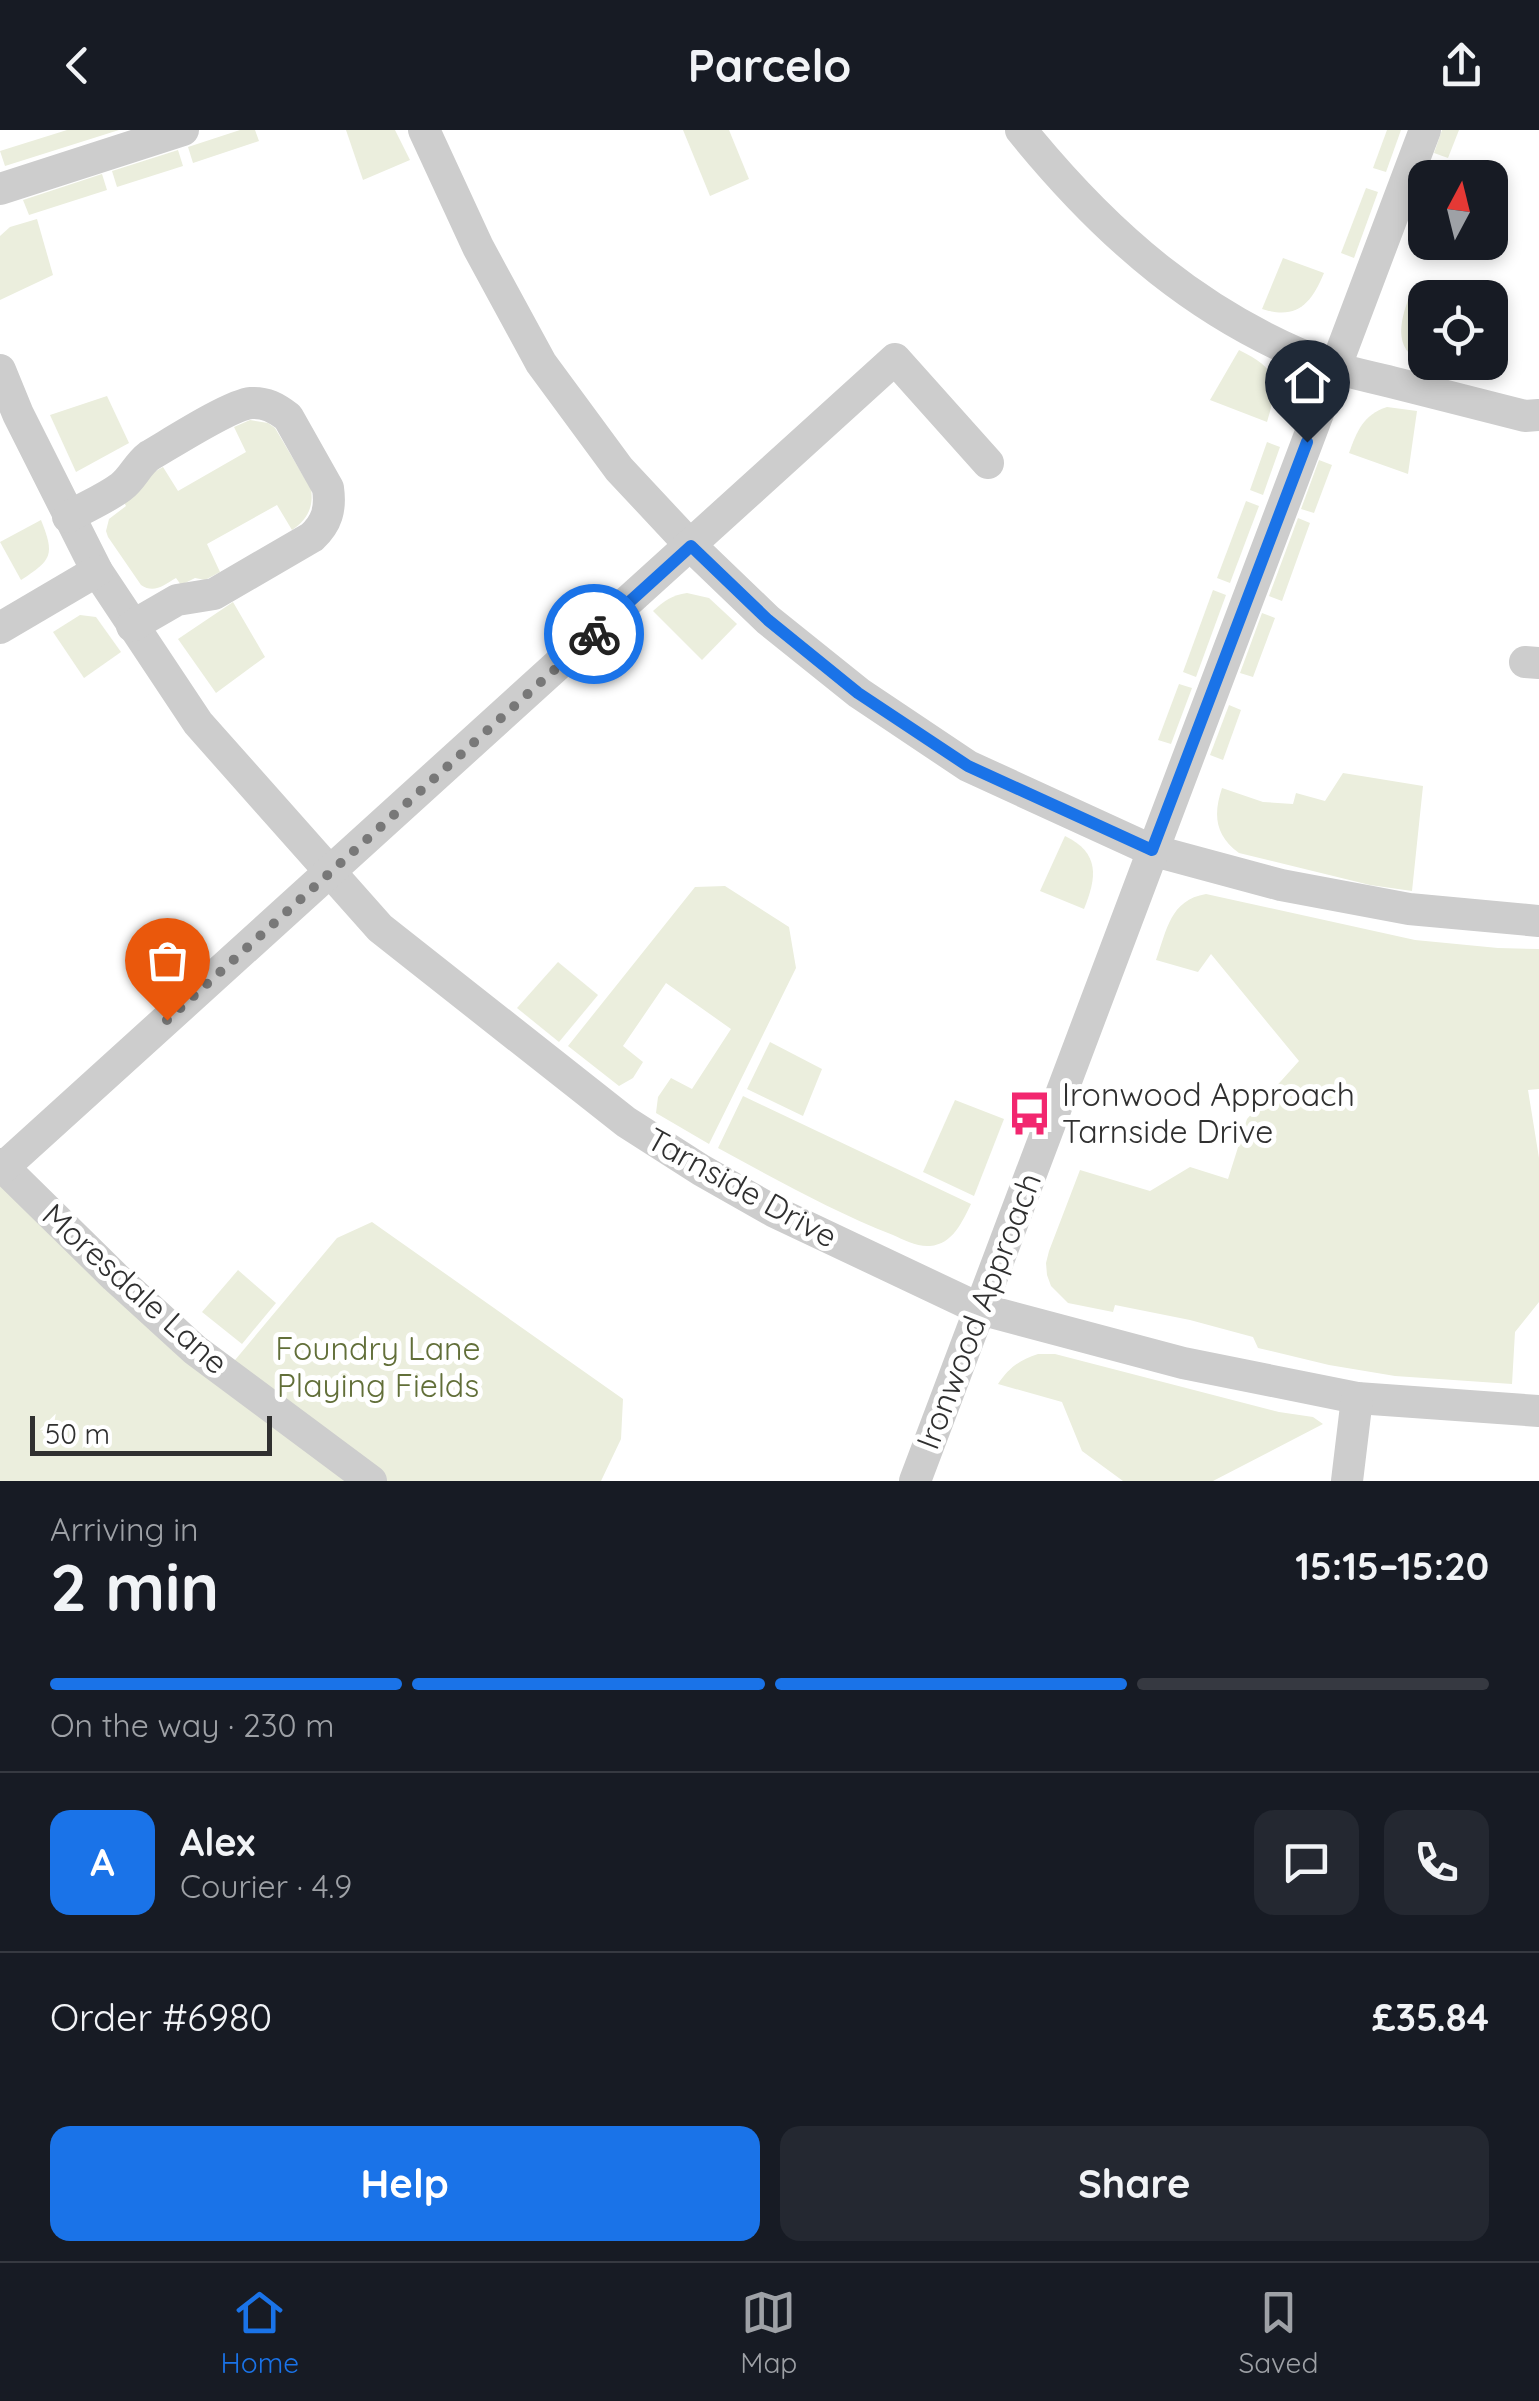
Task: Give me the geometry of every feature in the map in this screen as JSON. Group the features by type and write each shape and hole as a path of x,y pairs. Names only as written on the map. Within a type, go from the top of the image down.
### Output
{"street":[{"path":"0,189 184,130"},
{"path":"424,130 478,248 541,363 619,469 768,620 858,693 968,766 1152,850 1281,886 1409,909 1539,922"},
{"path":"1021,130 1053,170 1124,242 1204,304 1264,338 1335,368 1525,416 1539,415"},
{"name":"Ironwood Approach","path":"915,1481 1425,130"},
{"path":"2,1165 896,359 988,463"},
{"name":"Tarnside Drive","path":"0,370 97,571 198,723 380,928 626,1122 775,1212 980,1309 1183,1364 1357,1398 1539,1412"},
{"path":"68,517 121,488 138,464 149,456 239,406 266,404 288,417 328,488 328,516 322,528 312,538 214,594 177,600 132,626"},
{"path":"0,628 97,571"},
{"name":"Moresdale Lane","path":"2,1165 115,1278 195,1350 371,1481"},
{"path":"1347,1481 1357,1398"}],"green space":[{"path":"67,130 119,130 5,166 0,151"},
{"path":"240,130 255,130 259,141 193,163 188,147"},
{"path":"346,130 395,130 410,160 363,180"},
{"path":"683,130 729,130 749,179 710,196"},
{"path":"1387,130 1401,130 1386,172 1373,168"},
{"path":"1442,130 1459,130 1448,158 1434,153"},
{"path":"178,150 183,166 117,187 112,171"},
{"path":"102,174 107,190 29,215 23,200"},
{"path":"1366,188 1378,192 1354,258 1341,253"},
{"path":"37,219 53,275 0,300 0,236 10,227"},
{"path":"1283,258 1324,273 1301,307 1285,312 1262,309"},
{"path":"1408,301 1408,351 1401,327"},
{"path":"1239,350 1262,364 1273,378 1267,422 1210,400"},
{"path":"107,396 129,443 76,472 50,415"},
{"path":"1387,407 1417,411 1408,474 1349,453 1362,425 1372,414"},
{"path":"250,420 275,428 311,489 310,507 302,522 292,530 277,505 207,544 220,572 181,585 176,578 155,589 141,585 108,537 109,519 126,506 123,500 145,477 163,467 178,491 246,452 234,427"},
{"path":"1267,442 1280,447 1263,495 1250,490"},
{"path":"1319,460 1332,465 1314,513 1301,509"},
{"path":"1246,501 1259,506 1230,583 1217,578"},
{"path":"1298,518 1310,523 1282,601 1269,596"},
{"path":"41,520 48,556 21,580 0,542"},
{"path":"1213,590 1226,595 1196,677 1183,672"},
{"path":"687,593 709,598 737,624 702,660 653,611 669,599"},
{"path":"233,602 265,657 216,693 178,639"},
{"path":"1262,613 1275,618 1253,677 1240,673"},
{"path":"80,615 96,617 121,652 84,678 53,632"},
{"path":"1179,684 1192,688 1171,744 1158,740"},
{"path":"1229,705 1241,710 1223,760 1210,755"},
{"path":"1343,773 1423,786 1412,891 1370,885 1239,853 1221,832 1217,807 1222,788 1263,802 1293,804 1296,793 1325,801"},
{"path":"1065,836 1090,858 1093,876 1084,909 1040,891"},
{"path":"725,886 789,927 796,968 709,1144 656,1113 658,1097 671,1078 692,1089 731,1029 666,983 623,1046 643,1062 633,1078 619,1086 568,1046 695,887"},
{"path":"1206,894 1415,940 1539,949 1539,1089 1528,1090 1539,1158 1539,1302 1515,1332 1512,1384 1395,1376 1329,1365 1258,1348 1253,1337 1190,1320 1115,1305 1113,1312 1068,1303 1051,1286 1046,1263 1049,1251 1080,1170 1150,1191 1190,1167 1228,1179 1247,1119 1299,1061 1211,954 1198,972 1156,960 1177,910 1194,897"},
{"path":"558,962 598,995 559,1042 517,1008"},
{"path":"770,1042 822,1069 803,1116 747,1089"},
{"path":"743,1096 971,1204 964,1218 945,1241 930,1246 915,1244 826,1205 718,1148"},
{"path":"955,1100 1004,1119 974,1196 923,1172"},
{"name":"Foundry Lane Playing Fields","path":"0,1164 225,1372 337,1238 372,1222 623,1399 621,1439 601,1481 0,1481"},
{"path":"238,1270 276,1303 242,1344 202,1312"},
{"path":"1038,1354 1055,1354 1279,1412 1313,1417 1323,1424 1213,1481 1123,1481 1082,1451 1062,1402 998,1384 1015,1365"}],"way so far":[{"path":"167,1020 594,634"}],"place":[{"name":"Ironwood Approach Tarnside Drive","path":"1029,1113"}],"route":[{"path":"594,634 691,546 768,620 858,693 968,766 1152,850 1307,442"}]}
